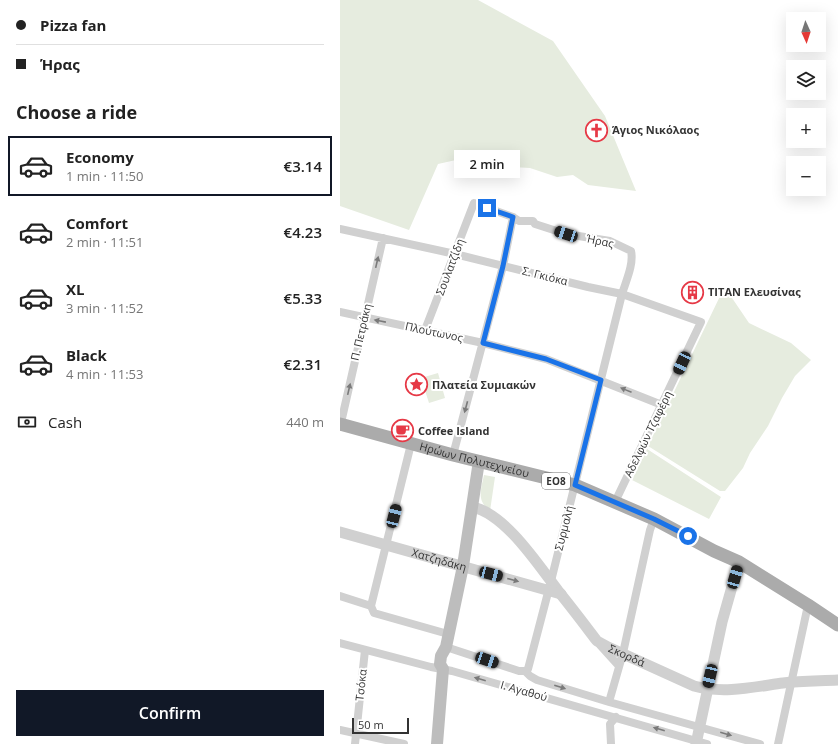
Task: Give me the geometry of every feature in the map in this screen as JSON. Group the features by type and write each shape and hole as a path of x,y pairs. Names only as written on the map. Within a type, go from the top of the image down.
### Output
{"main road":[{"name":"Ηρώων Πολυτεχνείου","path":"340,425 575,485 654,519 714,551 739,562 808,605 838,626"},
{"path":"437,744 442,669 440,664 441,656 446,647 463,566 479,461"}],"street":[{"name":"Ήρας","path":"474,203 513,217 519,221 533,221 535,224 566,234 610,241 631,251 632,256"},
{"name":"Σουλατζίδη","path":"425,330 474,203"},
{"path":"453,455 503,266 513,217"},
{"name":"Σ. Γκιόκα","path":"340,229 455,254 622,294 701,322"},
{"name":"Π. Πετράκη","path":"340,425 383,238"},
{"name":"Συρμαλή","path":"525,671 531,662 632,256"},
{"name":"Πλούτωνος","path":"340,312 483,343 546,359 662,405"},
{"name":"Αδελφών Τζαφέρη","path":"615,502 701,322"},
{"path":"411,444 371,606 374,613 448,634"},
{"name":"Σκορδά","path":"472,507 479,508 510,531 550,586 561,594 597,641 694,686 707,690 722,690 792,682 838,680"},
{"path":"609,702 623,653 650,530 654,519"},
{"name":"Χατζηδάκη","path":"340,532 386,546 463,566 550,586"},
{"path":"700,743 700,727 707,690 722,622 739,562"},
{"path":"340,596 371,606"},
{"path":"778,744 808,605"},
{"path":"597,641 619,666"},
{"name":"Ι. Αγαθού","path":"340,643 452,671 616,717 700,743"},
{"path":"446,647 525,671 536,680 760,744"},
{"name":"Τσόκα","path":"355,744 365,650"},
{"path":"611,744 610,724 616,717"},
{"path":"340,730 404,744"}],"shaded area":[{"path":"340,0 478,0 553,41 605,116 636,191 588,185 573,175 557,177 530,168 497,166 465,158 438,164 409,230 340,206"},
{"path":"722,292 730,295 749,323 791,343 811,360 795,376 768,426 750,453 743,468 725,491 720,491 648,446"},
{"path":"438,373 445,398 429,403 421,378"},
{"path":"647,449 721,497 709,519 632,480"},
{"path":"484,475 495,477 490,511 481,499"}],"place":[{"name":"Άγιος Νικόλαος","path":"597,130"},
{"name":"TITAN Ελευσίνας","path":"692,292"},
{"name":"Πλατεία Συμιακών","path":"416,385"},
{"name":"Coffee Island","path":"403,431"}],"route":[{"path":"487,208 513,217 503,266 483,343 546,359 601,380 575,485 631,508 688,536"}]}
